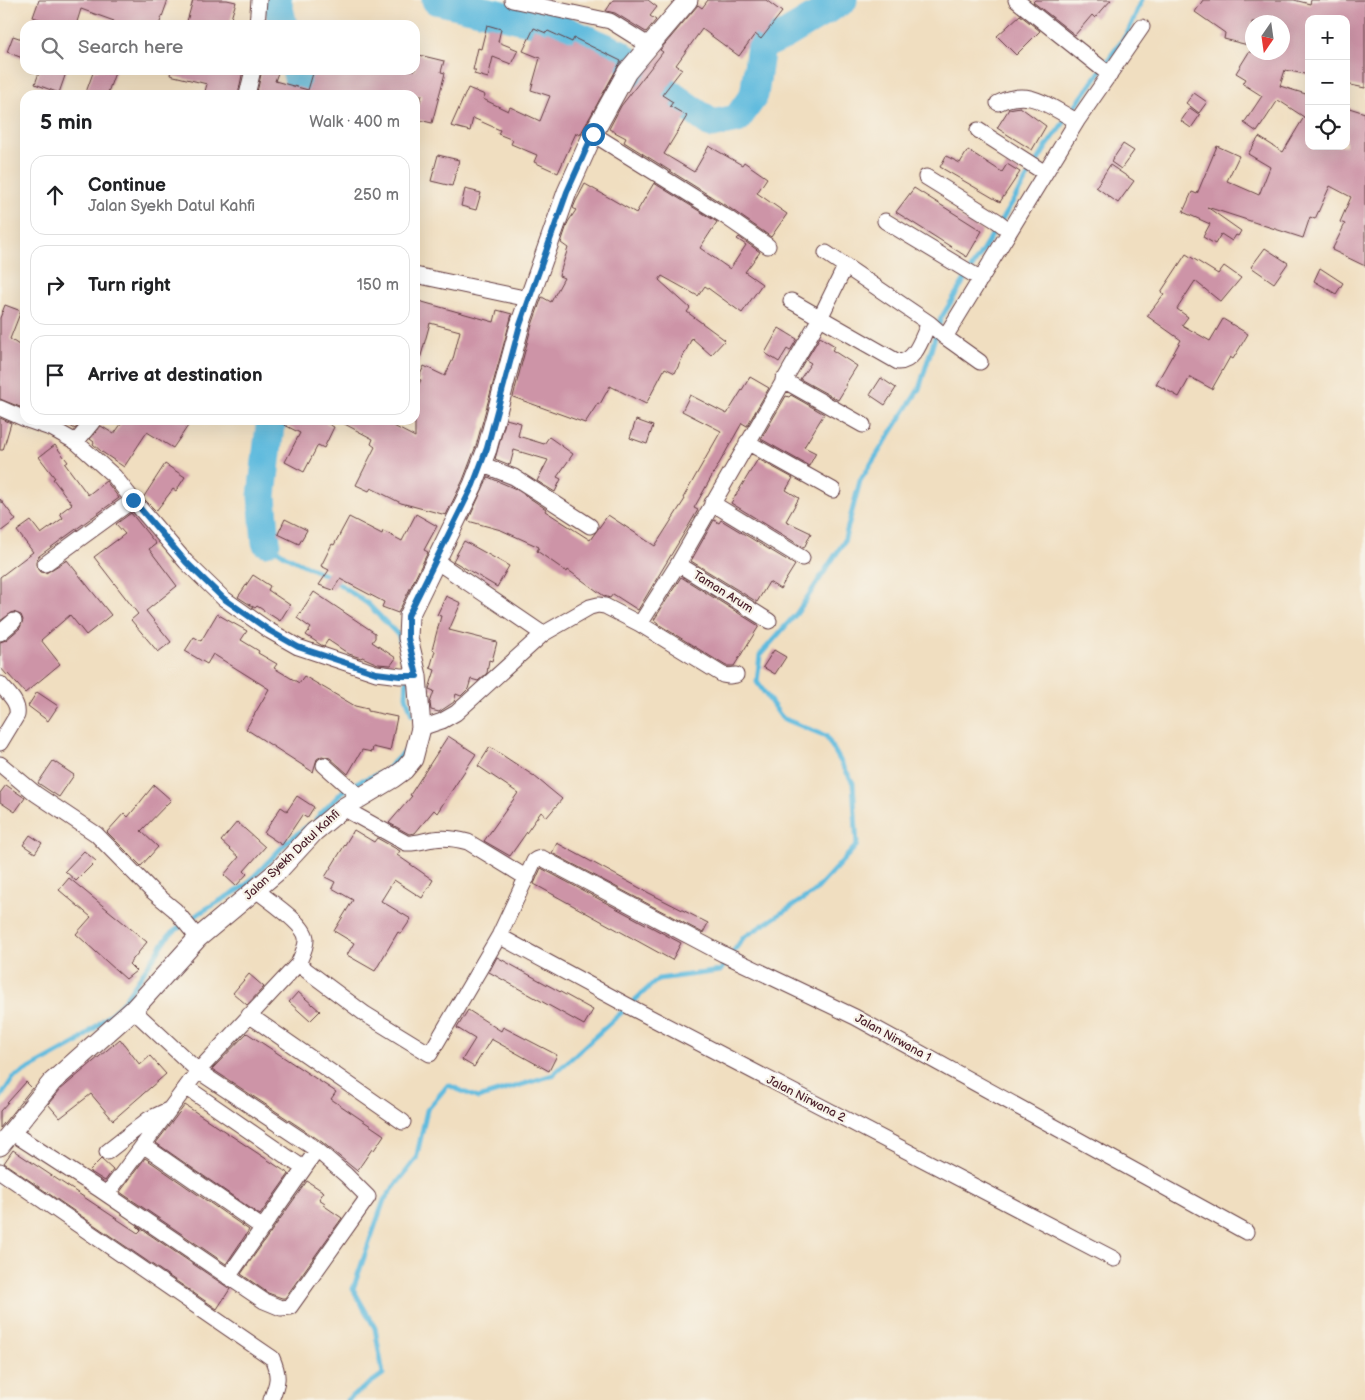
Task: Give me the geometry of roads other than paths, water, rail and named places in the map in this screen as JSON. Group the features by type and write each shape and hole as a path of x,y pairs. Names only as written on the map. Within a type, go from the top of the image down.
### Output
{"street":[{"path":"258,20 260,0"},
{"path":"512,0 610,21 648,48"},
{"name":"Jalan Syekh Datul Kahfi","path":"6,1139 52,1082 133,1010 190,928 256,890 280,870 314,832 343,808 352,790 393,778 404,770 413,759 421,728 410,676 408,616 473,485 487,448 529,299 567,192 593,134 627,72 688,0"},
{"path":"1016,0 1103,70"},
{"path":"791,301 898,362 904,361 913,354 938,330 1004,226 1035,167 1103,70 1142,27"},
{"path":"248,90 252,75"},
{"path":"998,103 1010,97 1026,96 1038,100 1071,118"},
{"path":"978,130 1035,167"},
{"path":"593,134 726,217 768,246"},
{"path":"926,177 1004,226"},
{"path":"885,221 973,274"},
{"path":"826,252 938,330 980,362"},
{"path":"640,624 678,564 820,318 845,267"},
{"path":"420,277 529,299"},
{"path":"783,380 863,425"},
{"path":"0,408 20,417"},
{"path":"40,425 76,442 114,476 186,562 223,598 270,631 298,647 376,673 410,676"},
{"path":"76,442 90,425"},
{"path":"747,442 833,490"},
{"path":"481,464 514,477 590,526"},
{"path":"45,564 133,500"},
{"path":"712,503 802,558"},
{"path":"436,561 543,634"},
{"name":"Taman Arum","path":"678,564 769,621"},
{"path":"421,728 442,721 456,713 543,634 590,607 598,605 605,606 640,624 723,675 736,675"},
{"path":"0,633 14,621"},
{"path":"0,684 15,702 18,715 0,743"},
{"path":"0,764 36,794 96,834 152,891 176,910 190,928"},
{"path":"324,765 352,790"},
{"path":"298,964 364,1014 430,1054 499,936 527,878 468,842 457,839 437,838 411,844 406,843 343,808"},
{"name":"Jalan Nirwana 1","path":"527,878 534,861 542,858 730,957 855,1017 1246,1232"},
{"path":"107,1194 198,1071 298,964 306,939 301,927 256,890"},
{"name":"Jalan Nirwana 2","path":"499,936 628,1006 1114,1259"},
{"path":"6,1139 107,1194 228,1278 273,1305 281,1308 290,1307 368,1197 317,1150 198,1071 133,1010"},
{"path":"249,1015 403,1122"},
{"path":"186,1087 304,1168"},
{"path":"107,1152 149,1119 169,1109"},
{"path":"143,1146 262,1228"},
{"path":"228,1278 317,1150"},
{"path":"0,1171 272,1358 278,1370 277,1385 271,1400"}],"waterway":[{"path":"277,0 282,20"},
{"path":"436,0 560,28 619,53 659,86 712,124 737,119 754,95 761,46 785,35 843,0"},
{"path":"347,1400 383,1374 375,1328 353,1289 384,1200 416,1159 427,1110 448,1085 478,1098 553,1075 658,979 720,971 743,938 814,892 857,845 853,783 826,736 782,718 757,682 760,655 797,613 844,542 860,481 919,389 941,318 1047,146 1128,32 1142,0"},
{"path":"297,75 302,90"},
{"path":"266,542 262,496 270,425"},
{"path":"266,542 286,556 329,577 368,604 399,636 400,641"},
{"path":"407,679 406,696 412,715"},
{"path":"316,819 342,792 360,781 384,772 409,745"},
{"path":"0,1098 13,1078 78,1042 121,1005 169,935 201,912 245,886 287,842 309,825"}]}
